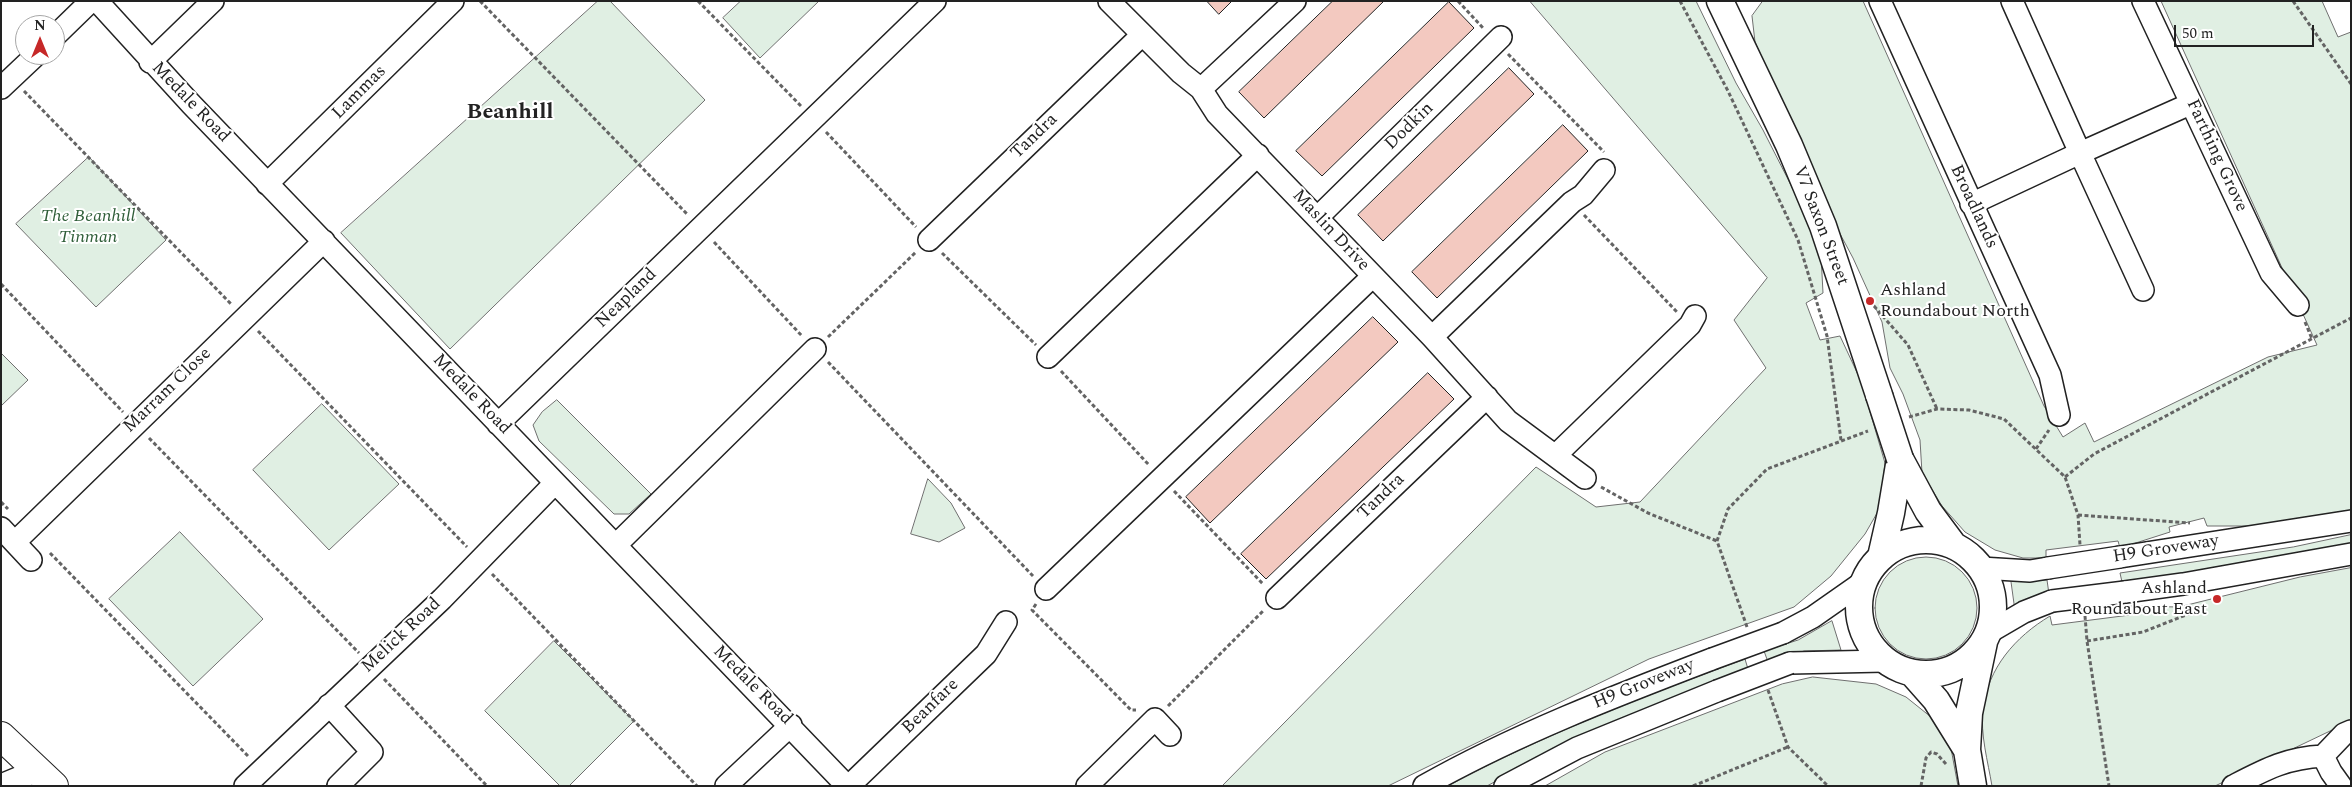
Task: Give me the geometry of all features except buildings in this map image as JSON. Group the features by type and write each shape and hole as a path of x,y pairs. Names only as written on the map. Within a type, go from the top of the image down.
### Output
{"highway":[{"path":"1,736 50,782"}],"main road":[{"name":"V7 Saxon Street","path":"1720,1 1789,144 1823,226 1900,458 1928,511 1954,546"},
{"name":"V7 Saxon Street","path":"1881,557 1891,514 1900,458"},
{"path":"1973,786 1967,750 1969,712 1993,611 1991,588 1981,568 1968,555 1954,546 1935,540 1916,540 1897,546 1881,557 1867,573 1858,603 1860,625 1869,644 1884,661 1898,669 1913,674 1934,675 1953,669 1970,658 1986,638"},
{"path":"1913,674 1936,700 1967,750"}],"street":[{"path":"65,26 91,1"},
{"name":"Medale Road","path":"97,1 150,62 848,786"},
{"path":"150,62 214,1"},
{"name":"Lammas","path":"268,184 453,1"},
{"path":"814,120 935,1"},
{"name":"Maslin Drive","path":"1110,1 1181,73 1201,89 1217,114 1432,337 1508,421 1585,478"},
{"path":"1201,89 1295,1"},
{"name":"Broadlands","path":"1880,1 2050,375 2059,415"},
{"path":"2012,1 2143,290"},
{"name":"Farthing Grove","path":"2143,1 2271,273 2298,305"},
{"name":"Tandra","path":"928,240 1142,35"},
{"name":"Dodkin","path":"1318,217 1499,39"},
{"path":"7,83 26,65"},
{"path":"1971,204 2190,104"},
{"name":"Neapland","path":"498,424 814,120"},
{"path":"1048,357 1258,155"},
{"path":"1432,337 1572,202 1583,195 1604,170"},
{"name":"Marram Close","path":"14,533 134,423 324,241"},
{"path":"1046,589 1373,276"},
{"path":"1556,455 1692,321"},
{"path":"616,546 815,349"},
{"name":"Tandra","path":"1277,598 1486,397"},
{"name":"Melick Road","path":"245,786 480,561 556,483"},
{"name":"H9 Groveway","path":"1981,568 2030,571 2351,522"},
{"path":"14,533 31,560"},
{"name":"H9 Groveway","path":"1986,638 2024,612 2052,601 2125,592 2351,554"},
{"name":"H9 Groveway","path":"1424,786 1537,730 1606,700 1712,658 1783,633 1813,617 1863,582"},
{"name":"Beanfare","path":"848,786 986,654 1006,622"},
{"name":"H9 Groveway","path":"1505,786 1577,748 1717,691 1790,664 1884,661"},
{"path":"329,705 372,752 338,786"},
{"path":"1087,786 1150,715 1170,735"},
{"path":"726,786 791,725"},
{"path":"2233,786 2270,767 2298,758 2324,756 2344,734 2351,731"},
{"path":"2324,756 2331,772 2342,786"},
{"path":"1,768 3,772 1,780"},
{"path":"1,785 24,775 50,782"}],"path":[{"path":"480,1 1046,589 1032,610 1130,710 1150,715 1277,598 1048,357 928,240 698,1"},
{"path":"1458,1 1499,39 1605,153 1604,170"},
{"path":"1680,1 1728,90 1798,240 1827,336 1841,440"},
{"path":"2293,1 2351,84"},
{"path":"7,83 244,317 697,786"},
{"path":"1572,202 1692,321"},
{"path":"815,349 928,240"},
{"path":"1,284 487,786"},
{"path":"1870,301 1908,346 1937,408"},
{"path":"2065,477 2094,454 2351,318"},
{"path":"1902,420 1937,408 1969,410 2004,419 2065,477 2078,515 2081,554"},
{"path":"1749,635 1717,541 1728,509 1767,469 1876,428"},
{"path":"1585,478 1648,512 1717,541"},
{"path":"1,502 14,533 261,770"},
{"path":"2078,515 2190,523"},
{"path":"2087,641 2143,632 2206,607"},
{"path":"2085,612 2087,641 2109,786"},
{"path":"1765,681 1788,747 1828,786"},
{"path":"1692,786 1788,747"},
{"path":"1921,786 1926,758 1931,752 1937,754 1949,769"}],"green space":[{"path":"598,1 610,1 705,100 450,349 341,233"},
{"path":"741,1 819,1 760,58 723,18"},
{"path":"1530,1 1696,1 1736,83 1763,130 1796,195 1821,255 1823,293 1806,303 1820,340 1840,336 1861,381 1885,463 1880,508 1865,534 1831,576 1794,607 1649,659 1388,786 1222,786 1536,467 1596,507 1640,502 1766,368 1734,320 1767,278"},
{"path":"1763,1 1863,1 2044,406 2063,437 2085,423 2094,442 2268,357 2317,345 2161,1 2322,1 2338,37 2351,32 2351,510 2263,526 2207,526 2204,518 2169,527 2170,532 2120,548 2118,541 2046,550 2046,558 2023,558 1995,550 1965,532 1942,506 1922,473 1920,440 1903,394 1890,368 1882,322 1853,258 1831,217 1755,42 1752,16"},
{"name":"The Beanhill Tinman","path":"89,157 166,240 96,307 16,224"},
{"path":"1,353 28,380 1,406"},
{"path":"557,400 651,494 629,514 614,514 539,441 533,425 542,412"},
{"path":"322,404 399,484 329,550 253,470"},
{"path":"928,479 951,503 965,528 939,542 911,534"},
{"path":"180,532 263,619 193,686 109,599"},
{"path":"2351,535 2351,545 2206,571 2122,582 2120,573 2293,547"},
{"path":"1926,557 1946,561 1962,572 1973,588 1977,608 1973,628 1962,644 1946,655 1926,659 1906,655 1890,644 1879,628 1875,608 1879,588 1890,572 1906,561"},
{"path":"2351,568 2351,721 2215,786 1992,786 1982,719 1986,694 1997,667 2005,655 2025,634 2050,616 2052,625 2130,615 2128,606 2179,607 2300,577"},
{"path":"2011,579 2026,581 2047,580 2049,594 2015,608"},
{"path":"1832,621 1841,650 1804,651 1768,662 1764,651 1798,640"},
{"path":"554,641 634,721 569,786 560,786 485,711"},
{"path":"1745,659 1748,669 1542,756 1487,786 1448,786 1484,767 1594,717"},
{"path":"1813,677 1876,684 1906,697 1931,717 1950,743 1958,786 1545,786 1605,752 1782,684"}],"place":[{"name":"Ashland Roundabout North","path":"1870,301"},
{"name":"Ashland Roundabout East","path":"2217,599"}],"district":[{"name":"Beanhill","path":"510,114"}]}
